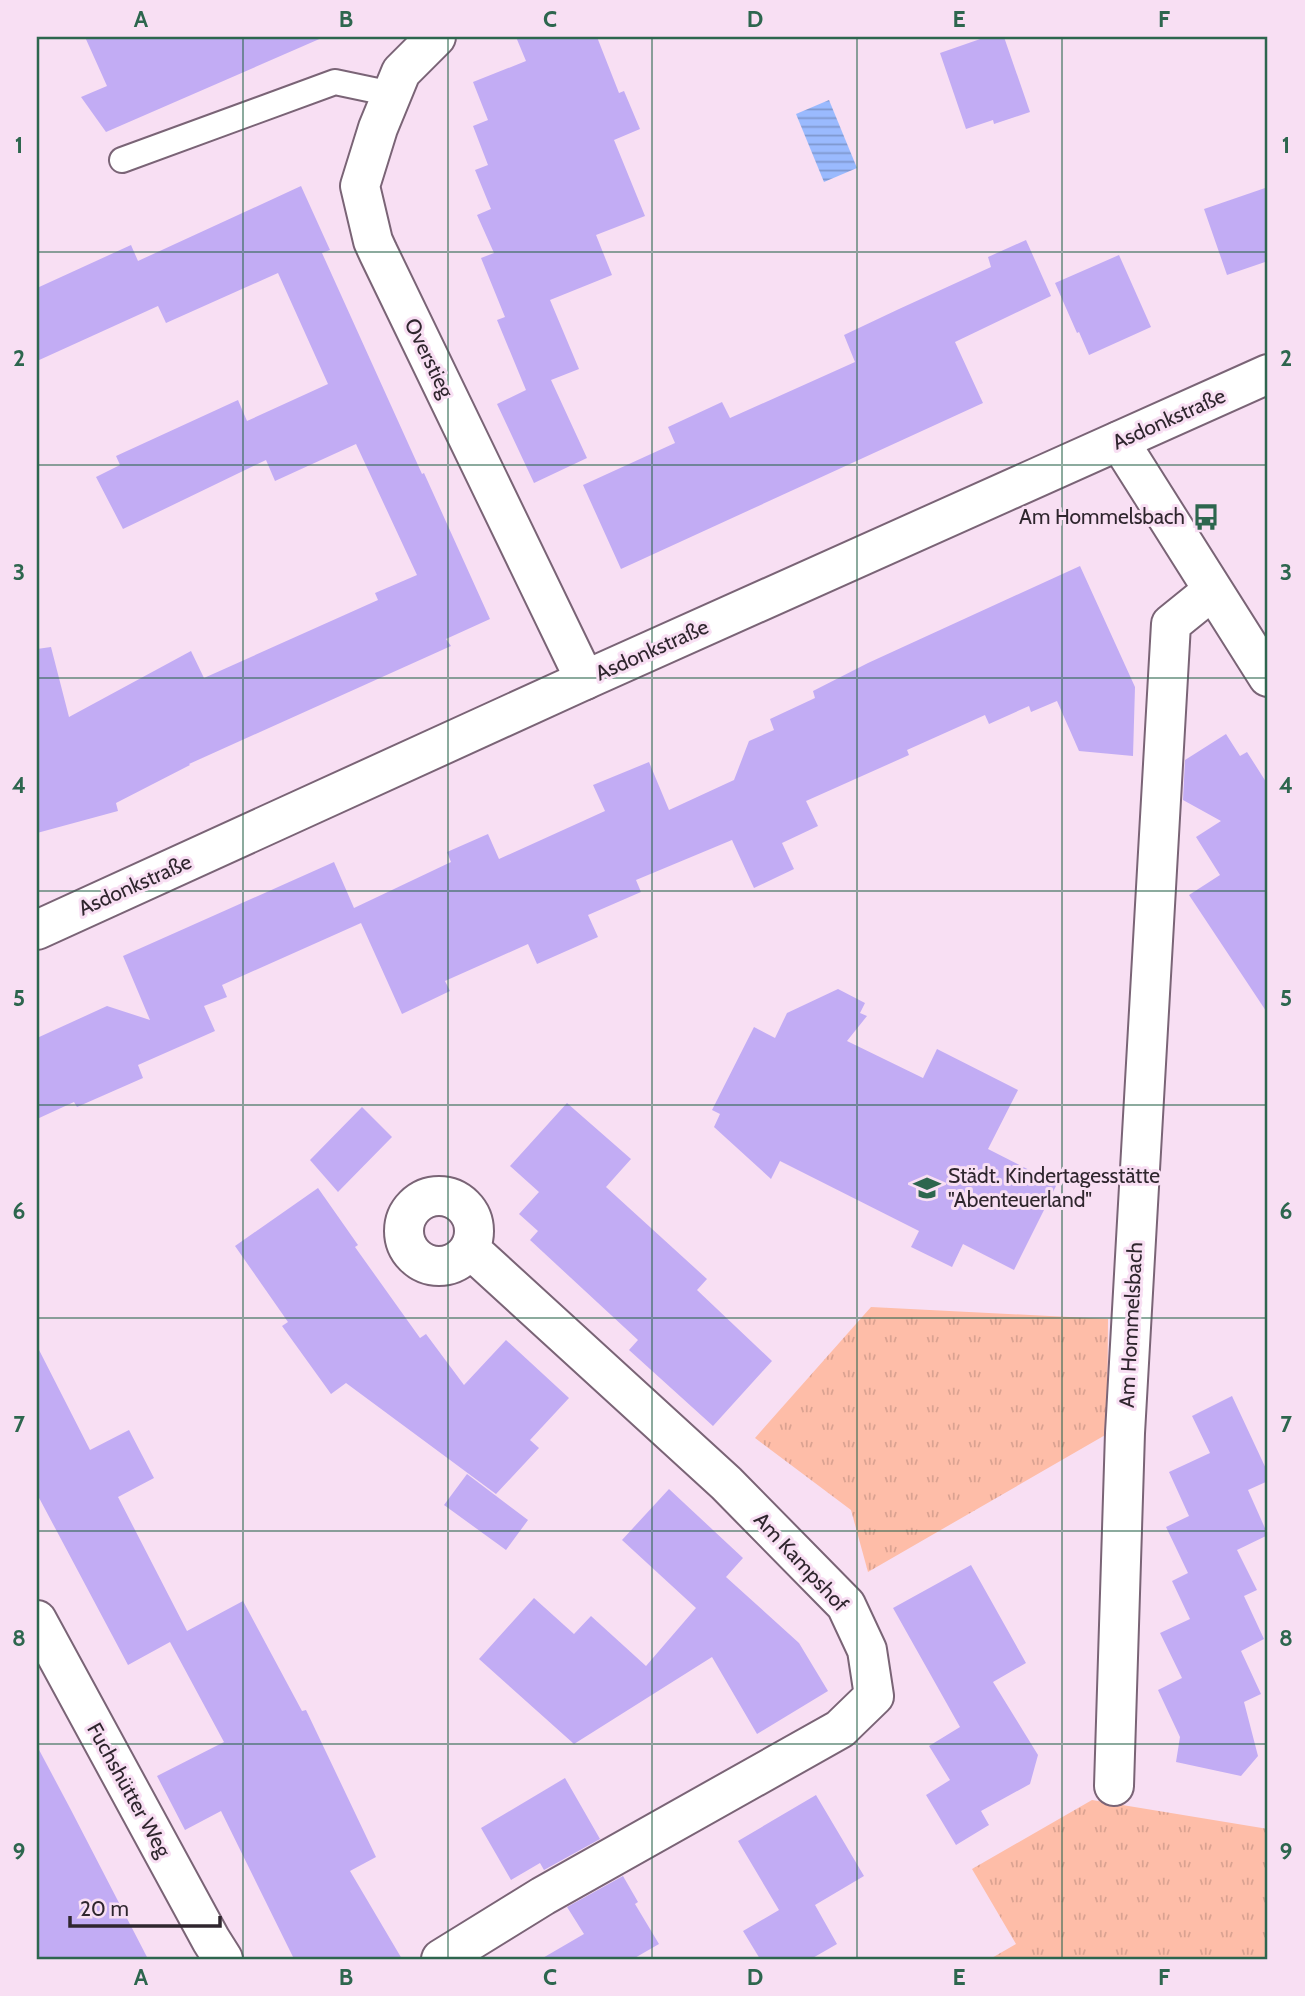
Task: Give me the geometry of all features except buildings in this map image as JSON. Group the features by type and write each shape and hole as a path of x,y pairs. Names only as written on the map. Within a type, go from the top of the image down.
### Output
{"street":[{"name":"Overstieg","path":"436,37 401,72 377,128 360,186 373,241 585,680"},
{"name":"Asdonkstraße","path":"37,930 585,680 1268,374"},
{"path":"1119,441 1268,677"},
{"name":"Am Hommelsbach","path":"1114,1786 1125,1433 1171,624 1213,590"},
{"name":"Am Kampshof","path":"441,1959 543,1896 840,1729 874,1696 867,1650 846,1605 726,1483 470,1249"},
{"name":"Fuchshütter Weg","path":"37,1620 223,1959"}],"lane":[{"path":"122,160 335,82 392,94"}],"green space":[{"path":"871,1307 1108,1319 1107,1434 868,1572 851,1510 755,1438"},
{"path":"1092,1800 1268,1829 1268,1959 990,1959 1016,1944 972,1869"}],"water":[{"path":"829,100 857,168 824,182 796,114"}],"place":[{"name":"Am Hommelsbach","path":"1206,517"},
{"name":"Städt. Kindertagesstätte \"Abenteuerland\"","path":"927,1188"}]}
